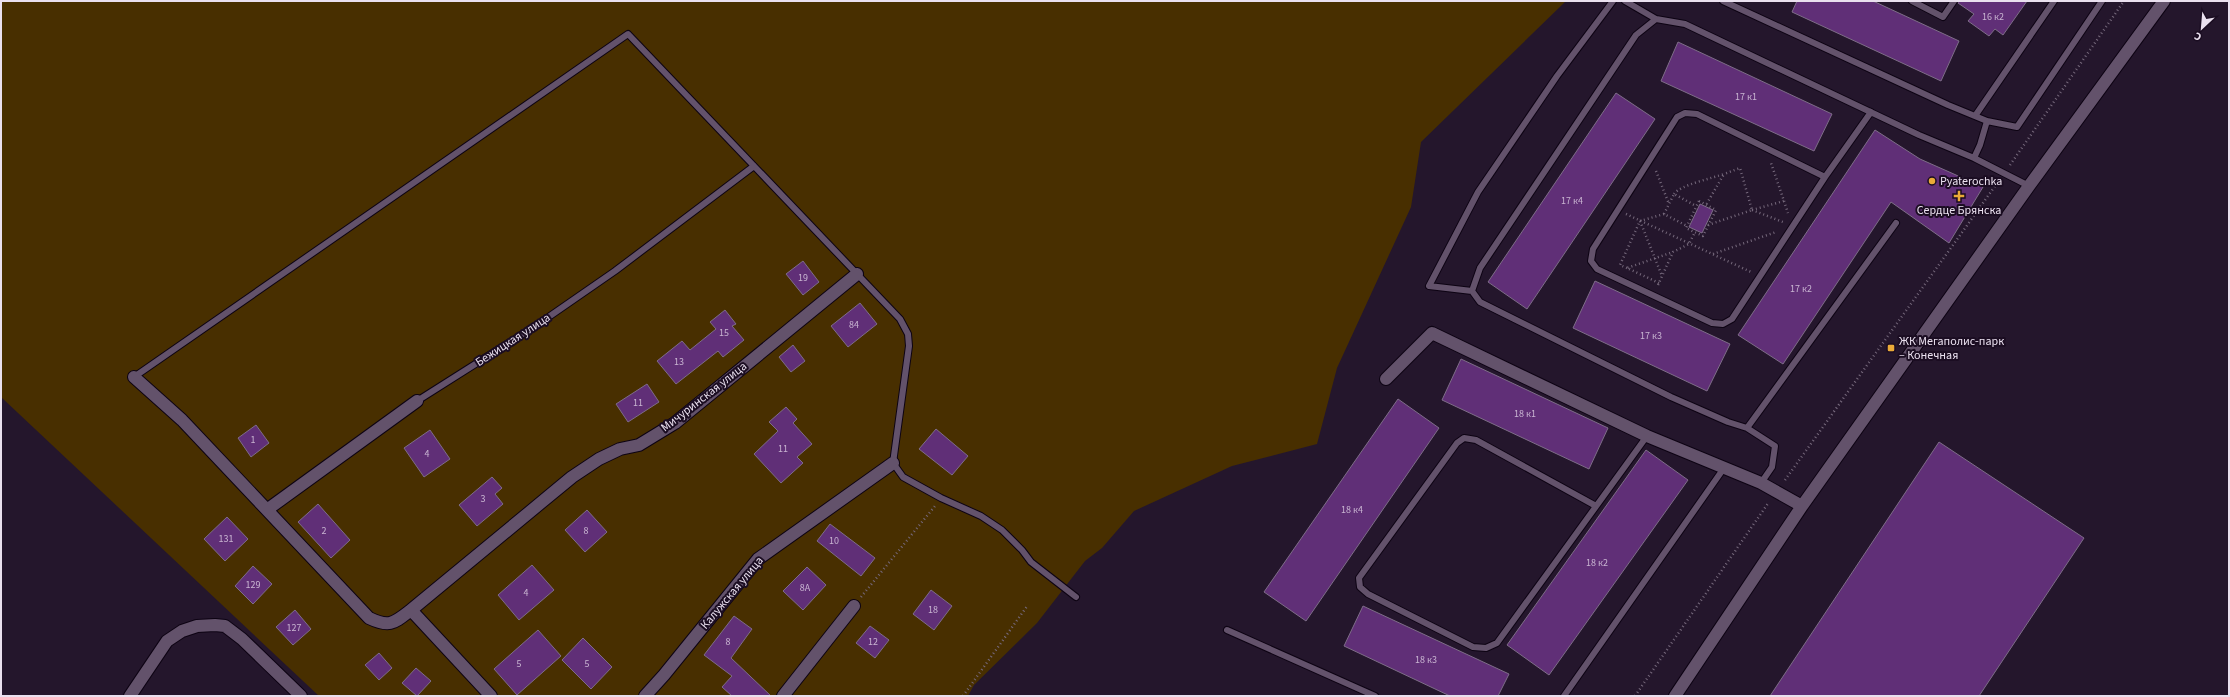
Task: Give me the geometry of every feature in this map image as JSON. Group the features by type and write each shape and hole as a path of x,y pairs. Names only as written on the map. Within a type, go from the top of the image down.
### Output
{"street":[{"path":"1675,696 1802,506 2029,186 2164,1"},
{"name":"Мичуринская улица","path":"134,377 182,420 268,509 369,618 383,625 394,623 411,610 572,477 599,459 620,449 639,445 674,423 857,274"},
{"path":"1386,379 1432,333 1647,436 1760,483 1802,506"},
{"name":"Бежицкая улица","path":"268,509 417,401"},
{"name":"Калужская улица","path":"645,696 664,675 758,559 893,463"},
{"path":"783,696 854,606"},
{"path":"411,610 491,696"},
{"path":"130,696 167,641 182,631 197,626 225,626 242,639 301,696"}],"lane":[{"path":"1613,1 1557,76 1478,192 1430,286 1472,291 1480,302 1657,390 1728,422 1747,428 1775,446 1772,467 1760,483"},
{"path":"1625,1 1656,19 1685,24 1871,112 1974,158 2029,186"},
{"path":"1723,1 1974,116 1987,121 2017,127 2102,1"},
{"path":"1912,1 1943,17 1954,1"},
{"path":"1974,116 2054,1"},
{"path":"1472,291 1480,268 1636,35 1656,19"},
{"path":"134,377 628,34 900,319 908,334 909,346 893,463 903,477 941,498 981,516 1002,530 1022,550 1031,562 1076,597"},
{"path":"1825,177 1697,114 1684,113 1677,117 1593,248 1591,261 1597,269 1712,323 1723,324 1732,319 1792,226 1871,112"},
{"path":"1974,158 1980,145 1987,121"},
{"name":"Бежицкая улица","path":"417,401 576,298 754,166"},
{"path":"1747,428 1896,223"},
{"path":"1596,506 1476,440 1464,438 1457,443 1359,578 1360,587 1368,594 1473,647 1486,648 1497,643 1647,436"},
{"path":"1564,696 1724,468"},
{"path":"1227,630 1375,696"}],"path":[{"path":"1635,696 1776,492 2004,174 2124,1"},
{"path":"1766,148 1792,226"},
{"path":"1651,158 1670,204"},
{"path":"1659,283 1620,265 1640,221 1664,214 1676,191 1740,168 1752,210"},
{"path":"1706,205 1724,174"},
{"path":"1674,194 1696,206"},
{"path":"1664,214 1687,226 1686,228 1703,236 1716,210 1699,201 1687,226"},
{"path":"1708,225 1784,201"},
{"path":"1618,209 1640,221 1760,276"},
{"path":"1752,210 1792,226"},
{"path":"1640,221 1662,276"},
{"path":"1713,254 1792,226"},
{"path":"1627,268 1673,252 1689,244 1695,232"},
{"path":"1653,295 1673,252"},
{"path":"854,606 941,498"},
{"path":"963,696 1028,605"}],"shaded area":[{"path":"1,1 1566,1 1421,142 1411,207 1337,368 1317,444 1232,466 1134,511 1102,548 1085,561 1037,623 974,685 968,696 319,696 1,397"}],"building":[{"path":"1797,1 1873,1 1959,41 1941,81 1792,12"},
{"path":"1958,1 2027,1 2003,35 1995,29 1989,36 1968,21 1974,14 1958,3"},
{"path":"1678,42 1832,114 1814,151 1661,81"},
{"path":"1616,93 1655,119 1527,309 1488,282"},
{"path":"1875,130 1920,159 1983,187 1949,243 1891,202 1783,364 1738,335"},
{"path":"1700,204 1713,210 1702,233 1689,227"},
{"path":"803,261 819,282 803,295 786,274"},
{"path":"1595,281 1730,344 1707,391 1573,328"},
{"path":"860,303 877,324 848,347 831,326"},
{"path":"725,310 736,324 732,326 744,340 723,357 718,351 676,384 657,361 682,341 690,350 716,329 710,322"},
{"path":"793,345 805,361 791,372 779,357"},
{"path":"1461,359 1608,428 1589,469 1442,400"},
{"path":"647,384 659,402 628,422 616,404"},
{"path":"1398,399 1439,428 1306,621 1264,592"},
{"path":"786,407 797,419 793,423 812,444 797,457 803,463 781,483 754,454 778,431 769,422"},
{"path":"256,425 269,443 251,457 238,438"},
{"path":"936,429 968,456 952,475 919,449"},
{"path":"430,430 450,459 424,477 404,448"},
{"path":"1939,442 2084,538 1979,696 1770,696"},
{"path":"1646,450 1688,480 1549,675 1507,645"},
{"path":"492,477 502,488 495,494 503,504 477,526 459,505"},
{"path":"318,504 350,540 331,558 298,522"},
{"path":"587,510 607,532 585,552 565,530"},
{"path":"227,517 248,539 225,561 204,539"},
{"path":"830,524 875,558 861,576 817,541"},
{"path":"532,565 554,590 519,620 498,595"},
{"path":"253,566 272,584 253,604 235,586"},
{"path":"807,567 826,585 803,610 783,591"},
{"path":"931,590 952,606 934,630 913,614"},
{"path":"1363,606 1509,674 1498,696 1450,696 1344,646"},
{"path":"295,610 311,629 293,645 276,627"},
{"path":"734,616 752,629 731,658 771,696 732,696 722,687 732,676 704,655"},
{"path":"870,626 889,640 875,658 856,643"},
{"path":"538,630 561,656 517,695 494,669"},
{"path":"583,638 612,667 591,689 562,660"},
{"path":"379,653 392,668 379,680 365,665"},
{"path":"416,668 431,681 417,696 402,683"}],"place":[{"name":"Pyaterochka","path":"1932,181"},
{"name":"Сердце Брянска","path":"1959,196"},
{"name":"ЖК Мегаполис-парк – Конечная","path":"1891,348"}]}
